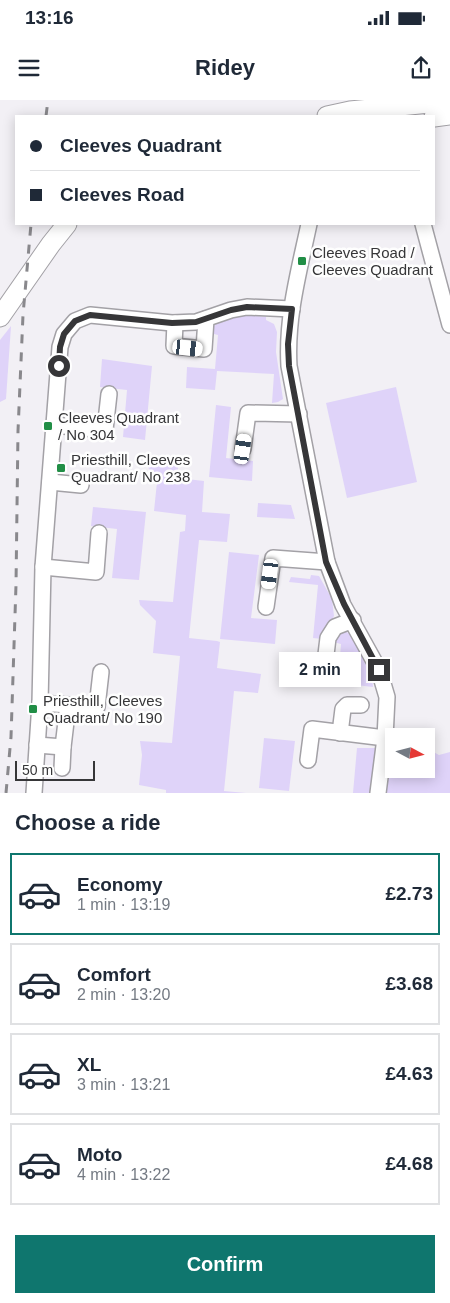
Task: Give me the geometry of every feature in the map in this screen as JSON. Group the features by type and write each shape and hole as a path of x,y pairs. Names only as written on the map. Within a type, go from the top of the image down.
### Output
{"main road":[{"path":"330,115 349,109 450,102"},
{"path":"435,117 450,115"},
{"path":"0,316 50,244 66,225"}],"street":[{"path":"309,225 292,309 288,344 289,366 326,562 344,604 379,670 387,696 385,728"},
{"path":"423,225 450,325"},
{"path":"34,793 40,703 43,567 60,347 64,334 75,321 90,315 196,322 231,310 247,307 292,309"},
{"path":"175,322 174,346 204,349 206,319"},
{"path":"54,425 105,430 109,394"},
{"path":"243,449 248,412 299,414"},
{"path":"50,482 81,485"},
{"path":"43,567 96,572 99,533"},
{"path":"266,607 272,558 326,562"},
{"path":"324,672 328,638 335,627 353,620"},
{"path":"40,703 97,707 101,672"},
{"path":"62,768 68,705"},
{"path":"340,732 343,709 347,705 361,705"},
{"path":"308,760 312,729 385,738 378,793"},
{"path":"37,745 63,747"}],"shaded area":[{"path":"248,315 266,317 266,320 274,324 277,332 276,352 283,399 272,403 274,374 217,371 215,390 186,388 187,367 215,369 218,335 210,333 212,328 226,319"},
{"path":"11,326 6,399 0,402 0,340"},
{"path":"102,359 152,366 145,440 123,437 127,390 100,387"},
{"path":"396,387 417,482 347,498 326,403"},
{"path":"216,405 231,407 226,458 253,461 252,481 209,477"},
{"path":"146,464 178,466 178,478 204,481 202,512 230,514 227,542 199,540 189,638 220,642 217,668 261,674 258,693 234,691 224,791 246,793 166,793 166,790 139,785 142,755 140,741 172,743 180,656 153,653 156,621 140,605 139,600 173,602 180,532 185,531 186,515 154,511 157,482"},
{"path":"258,503 291,505 295,519 257,517"},
{"path":"93,507 146,512 139,580 112,578 117,529 91,526"},
{"path":"229,552 259,555 251,618 277,620 275,644 220,639"},
{"path":"311,575 319,576 332,599 334,616 322,639 313,638 318,585 289,582 291,577 310,579"},
{"path":"343,630 350,634 372,676 373,687 338,683 341,644 333,642 334,637"},
{"path":"281,664 310,666 309,680 280,676"},
{"path":"264,738 295,741 289,791 259,788"},
{"path":"385,743 385,778 435,778 435,753 439,755 450,752 450,793 353,793 357,748 379,748"}],"railway":[{"path":"46,115 48,100"},
{"path":"6,793 11,737 16,585 18,431 23,315 31,225"}],"place":[{"name":"Cleeves Road / Cleeves Quadrant","path":"302,261"},
{"name":"Cleeves Quadrant / No 304","path":"48,426"},
{"name":"Priesthill, Cleeves Quadrant/ No 238","path":"61,468"},
{"name":"Priesthill, Cleeves Quadrant/ No 190","path":"33,709"}],"route":[{"path":"59,366 60,347 64,334 75,321 90,315 172,323 196,322 231,310 247,307 292,309 288,344 289,366 326,562 344,604 379,670"}]}
